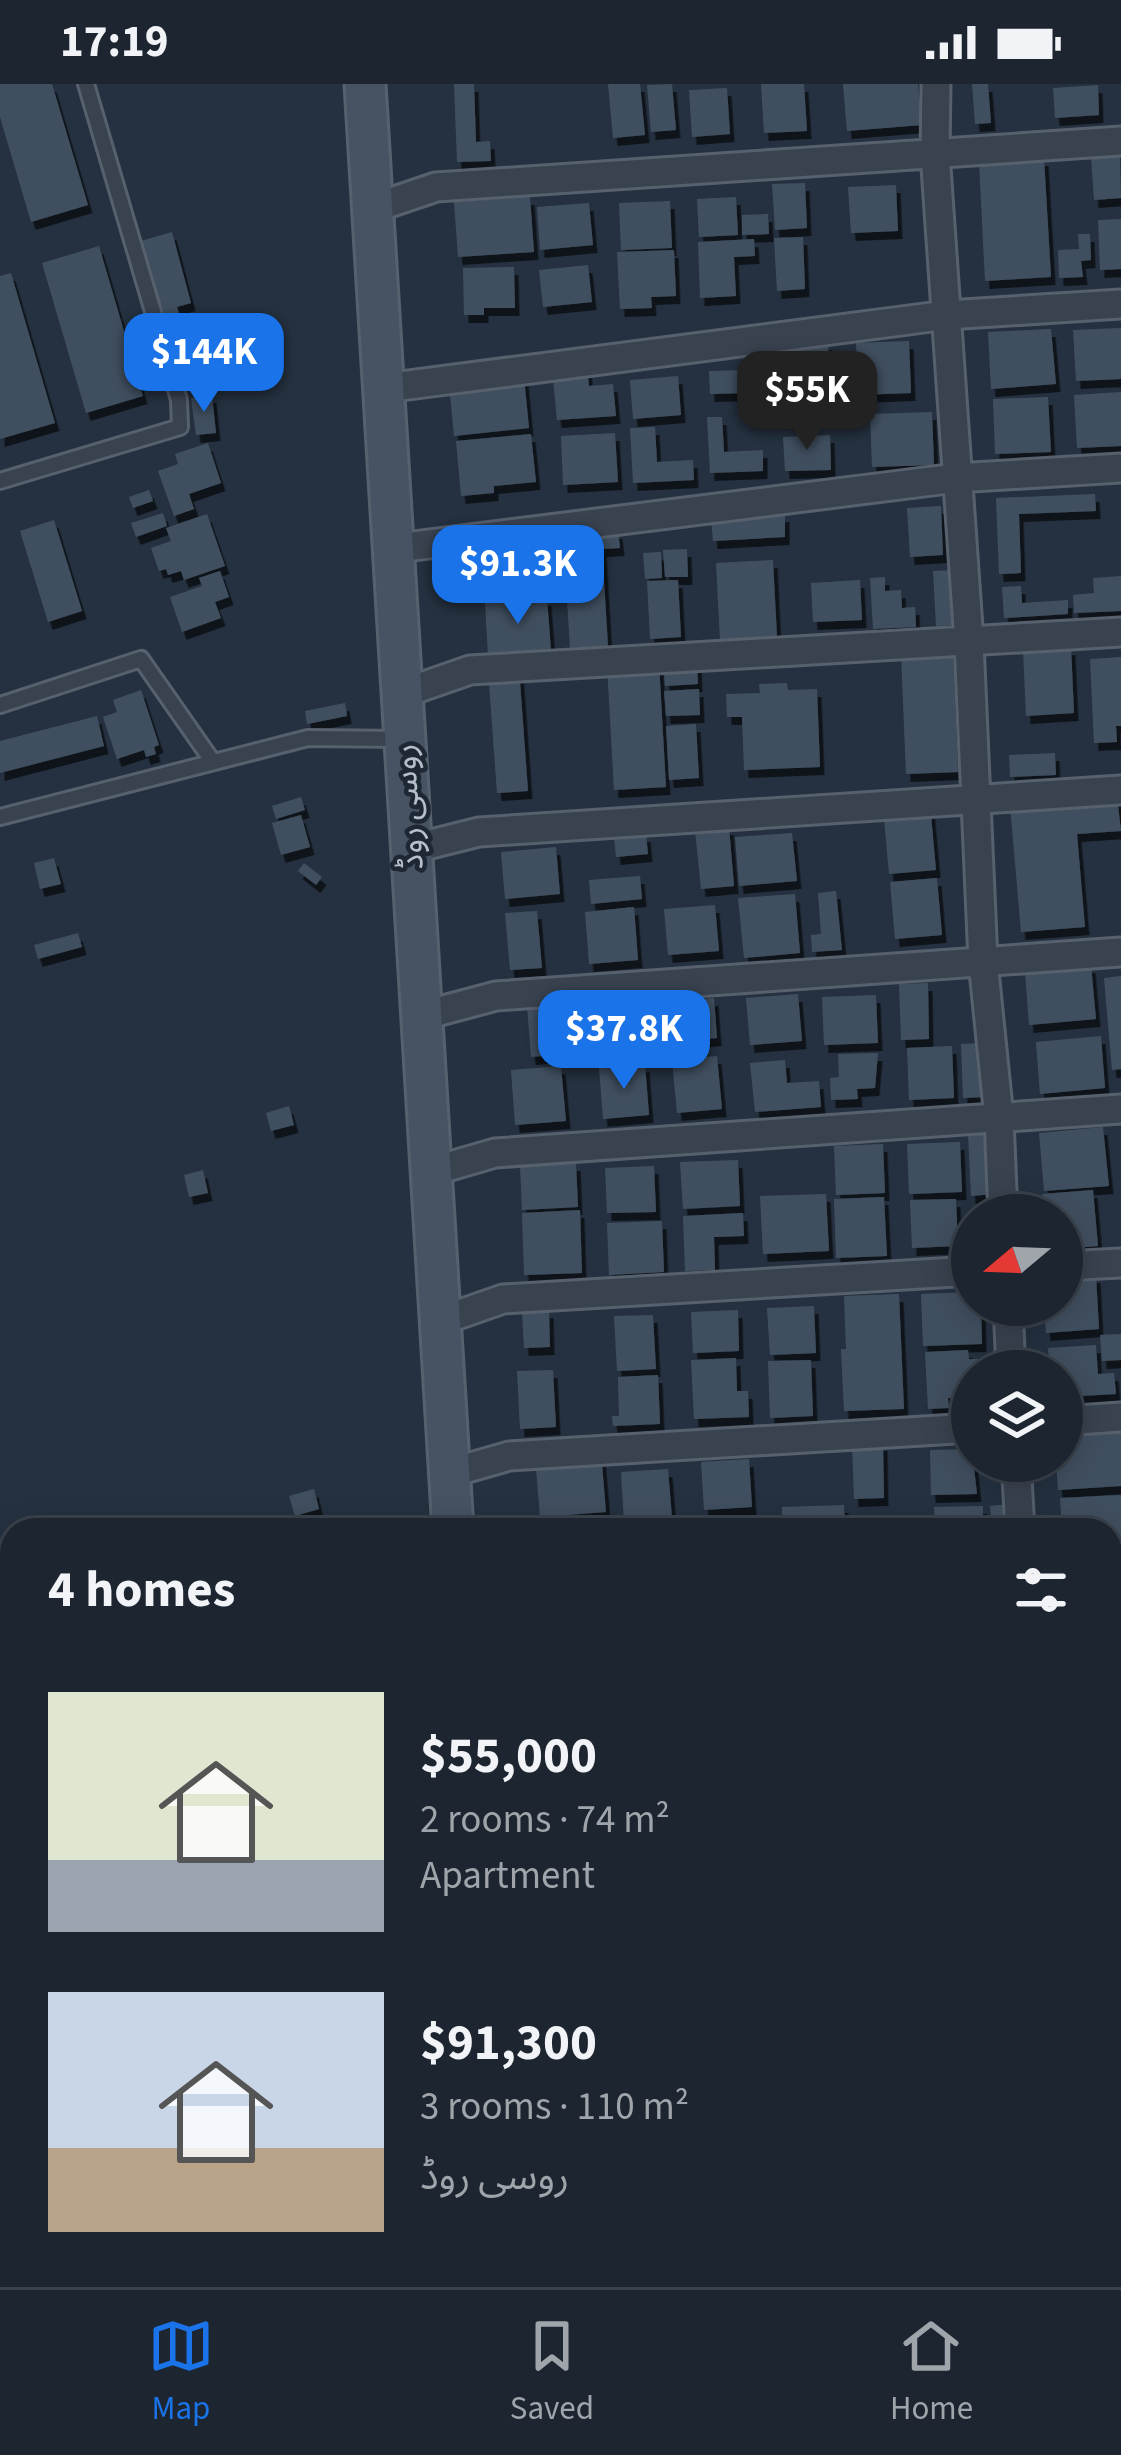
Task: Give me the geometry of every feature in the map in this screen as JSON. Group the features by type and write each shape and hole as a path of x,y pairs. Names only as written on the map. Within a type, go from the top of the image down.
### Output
{"main road":[{"name":"روسی روڈ","path":"365,84 397,548 403,739 434,1171 452,1518"}],"street":[{"path":"936,84 935,153 969,642 983,961 1003,1194"},
{"path":"374,208 436,187 1121,141"},
{"path":"385,388 947,315 1121,304"},
{"path":"397,548 956,478 1121,468"},
{"path":"401,694 470,670 1121,632"},
{"path":"411,849 479,832 1121,790"},
{"path":"422,1016 496,996 1121,952"},
{"path":"434,1171 494,1154 1121,1109"},
{"path":"1083,1265 1121,1263"},
{"path":"440,1321 503,1299 951,1272"},
{"path":"1083,1420 1121,1417"},
{"path":"450,1473 509,1456 951,1429"},
{"path":"1017,1482 1019,1518"}],"lane":[{"path":"0,481 180,427 178,400 86,84"},
{"path":"0,705 140,659 213,762"},
{"path":"0,817 308,738 403,739"}],"building":[{"path":"0,84 52,84 88,205 31,222 0,117"},
{"path":"454,84 474,84 476,142 490,141 491,161 457,162"},
{"path":"608,84 640,84 645,135 613,138"},
{"path":"672,84 676,130 651,132 647,85"},
{"path":"761,84 804,84 807,131 764,133"},
{"path":"843,84 918,84 922,125 847,131"},
{"path":"972,84 988,84 991,123 975,124"},
{"path":"1098,85 1099,115 1055,118 1053,88"},
{"path":"727,88 730,134 692,137 689,90"},
{"path":"1120,155 1121,198 1094,200 1091,157"},
{"path":"1044,158 1051,277 985,281 979,162"},
{"path":"805,183 807,228 775,230 772,184"},
{"path":"896,185 898,231 851,233 848,187"},
{"path":"530,197 534,252 458,257 454,202"},
{"path":"736,197 738,235 699,237 697,199"},
{"path":"670,201 672,248 621,250 619,203"},
{"path":"589,203 593,245 540,250 537,207"},
{"path":"768,214 769,234 742,235 742,215"},
{"path":"1121,219 1121,269 1100,270 1098,220"},
{"path":"172,232 191,303 177,307 180,316 166,320 141,241"},
{"path":"1078,234 1090,234 1091,260 1081,261 1083,277 1059,278 1058,250 1079,249"},
{"path":"803,237 805,289 777,291 774,238"},
{"path":"754,239 755,256 734,257 736,296 700,298 698,242"},
{"path":"99,246 143,396 86,413 42,263"},
{"path":"674,250 676,296 651,297 652,308 620,309 617,252"},
{"path":"588,265 592,302 543,307 539,270"},
{"path":"514,267 515,308 484,308 484,315 464,315 463,268"},
{"path":"11,273 55,423 0,439 0,276"},
{"path":"1121,328 1121,379 1076,381 1073,330"},
{"path":"1051,329 1056,384 991,389 988,332"},
{"path":"909,341 911,393 858,395 856,343"},
{"path":"828,342 830,394 783,396 780,344"},
{"path":"587,366 589,386 613,384 616,416 557,420 552,368"},
{"path":"750,370 751,393 710,394 709,371"},
{"path":"678,376 681,415 633,419 630,380"},
{"path":"524,377 529,428 454,436 449,384"},
{"path":"1121,392 1121,446 1077,448 1074,395"},
{"path":"212,395 216,433 196,435 191,398"},
{"path":"1048,397 1051,452 995,454 993,399"},
{"path":"932,412 934,465 872,467 870,414"},
{"path":"707,417 722,417 724,452 763,450 763,471 710,473"},
{"path":"655,427 657,462 693,460 694,480 633,483 630,428"},
{"path":"615,433 618,482 563,485 561,436"},
{"path":"531,434 536,482 494,486 494,493 461,496 456,441"},
{"path":"830,435 831,470 785,471 783,437"},
{"path":"208,443 221,483 189,494 194,509 174,516 158,471 178,464 175,454"},
{"path":"149,490 153,501 133,508 129,497"},
{"path":"1095,494 1096,511 1019,514 1021,573 999,574 996,498"},
{"path":"941,506 943,555 910,557 907,508"},
{"path":"163,513 167,526 136,537 131,523"},
{"path":"207,514 225,566 184,580 181,571 168,575 166,569 159,571 151,548 171,541 166,528"},
{"path":"785,514 785,537 713,541 711,518"},
{"path":"54,520 82,611 48,622 20,531"},
{"path":"618,531 620,548 602,549 608,646 570,648 563,535"},
{"path":"539,542 542,584 484,588 482,546"},
{"path":"687,549 688,577 665,577 663,550"},
{"path":"661,552 662,578 645,579 643,553"},
{"path":"773,560 777,637 720,640 716,563"},
{"path":"954,570 957,625 936,626 933,571"},
{"path":"220,571 229,597 215,602 221,618 182,632 170,597 202,586 199,578"},
{"path":"1121,576 1121,611 1074,613 1073,595 1094,593 1093,578"},
{"path":"885,577 885,591 901,590 902,608 915,607 916,627 873,629 870,578"},
{"path":"678,580 681,637 650,639 647,581"},
{"path":"860,580 862,620 813,622 811,583"},
{"path":"1021,586 1022,603 1068,600 1068,614 1004,618 1002,587"},
{"path":"547,598 551,651 488,656 485,602"},
{"path":"1071,647 1074,713 1026,716 1023,650"},
{"path":"953,651 958,772 906,774 901,654"},
{"path":"1121,657 1117,742 1094,743 1090,659"},
{"path":"697,660 698,684 665,686 663,661"},
{"path":"659,663 666,787 614,790 607,665"},
{"path":"519,668 528,791 497,793 488,670"},
{"path":"787,683 788,690 817,689 820,767 744,770 742,717 727,717 726,694 760,693 759,684"},
{"path":"699,689 700,715 666,716 664,691"},
{"path":"141,690 159,745 154,747 156,754 146,757 144,750 117,759 103,717 117,712 113,700"},
{"path":"345,703 347,716 307,724 305,711"},
{"path":"97,716 104,746 0,773 0,741"},
{"path":"696,724 699,778 669,780 666,726"},
{"path":"1055,753 1056,775 1010,777 1009,755"},
{"path":"1117,796 1121,831 1077,834 1085,927 1021,932 1010,805"},
{"path":"301,797 305,810 276,819 272,806"},
{"path":"930,804 936,870 889,874 883,808"},
{"path":"301,815 310,847 281,855 272,823"},
{"path":"729,827 734,886 701,889 695,830"},
{"path":"792,833 797,881 739,886 735,837"},
{"path":"646,834 648,854 616,857 614,836"},
{"path":"556,847 560,894 505,899 501,852"},
{"path":"54,858 61,884 40,889 34,863"},
{"path":"304,863 322,877 316,885 298,871"},
{"path":"640,876 642,899 591,904 589,880"},
{"path":"937,878 942,935 895,939 890,882"},
{"path":"836,891 842,950 812,952 811,935 821,934 818,893"},
{"path":"795,894 800,953 744,958 738,898"},
{"path":"715,905 719,951 668,955 664,909"},
{"path":"634,907 638,960 589,964 585,912"},
{"path":"537,911 542,968 510,970 505,913"},
{"path":"78,933 82,947 38,959 34,945"},
{"path":"1091,965 1096,1019 1029,1025 1025,971"},
{"path":"1121,976 1121,1069 1112,1070 1104,978"},
{"path":"928,983 929,1039 901,1040 899,984"},
{"path":"798,994 802,1041 750,1045 746,998"},
{"path":"876,995 878,1043 824,1045 822,997"},
{"path":"714,998 717,1038 672,1042 669,1002"},
{"path":"576,1001 580,1053 531,1057 527,1006"},
{"path":"654,1012 657,1054 599,1059 596,1017"},
{"path":"1101,1036 1105,1088 1040,1094 1036,1042"},
{"path":"983,1043 985,1097 963,1098 961,1044"},
{"path":"952,1046 954,1098 909,1100 907,1048"},
{"path":"878,1053 875,1088 857,1089 858,1099 831,1100 830,1078 839,1077 838,1054"},
{"path":"717,1056 722,1109 677,1113 672,1060"},
{"path":"785,1060 787,1083 819,1081 821,1107 755,1112 750,1063"},
{"path":"645,1064 649,1115 603,1119 599,1068"},
{"path":"561,1066 566,1121 515,1125 511,1070"},
{"path":"289,1106 294,1125 271,1131 266,1113"},
{"path":"1103,1127 1109,1186 1044,1191 1039,1133"},
{"path":"992,1133 995,1194 971,1194 968,1134"},
{"path":"960,1142 962,1192 909,1194 907,1144"},
{"path":"883,1144 885,1193 836,1195 834,1146"},
{"path":"738,1160 740,1206 683,1209 680,1162"},
{"path":"576,1163 578,1207 522,1210 520,1166"},
{"path":"654,1166 656,1212 607,1213 605,1168"},
{"path":"203,1170 208,1193 189,1197 184,1175"},
{"path":"1093,1190 1098,1246 1083,1247 1083,1194 1042,1194"},
{"path":"826,1194 829,1251 763,1254 760,1196"},
{"path":"884,1197 887,1256 836,1258 834,1199"},
{"path":"951,1199 951,1246 912,1248 910,1200"},
{"path":"580,1210 582,1273 524,1275 522,1213"},
{"path":"743,1213 744,1236 714,1237 715,1270 685,1271 683,1216"},
{"path":"662,1221 664,1272 609,1275 607,1223"},
{"path":"1096,1275 1099,1329 1046,1333 1046,1326 1083,1326 1083,1276"},
{"path":"951,1293 951,1326 982,1326 982,1344 923,1346 921,1294"},
{"path":"899,1294 904,1409 844,1411 844,1296"},
{"path":"814,1306 816,1353 770,1355 767,1308"},
{"path":"549,1310 550,1347 524,1348 522,1312"},
{"path":"738,1310 739,1351 693,1353 691,1312"},
{"path":"653,1315 656,1369 617,1371 614,1316"},
{"path":"1121,1334 1121,1360 1102,1361 1100,1335"},
{"path":"1096,1345 1098,1374 1114,1373 1116,1394 1083,1396 1083,1350 1048,1348"},
{"path":"951,1351 949,1408 928,1409 925,1352"},
{"path":"736,1358 737,1391 748,1391 749,1417 694,1419 691,1360"},
{"path":"811,1360 813,1416 770,1418 768,1361"},
{"path":"553,1370 556,1427 520,1429 517,1371"},
{"path":"658,1375 660,1424 613,1426 612,1416 619,1416 618,1377"},
{"path":"1121,1432 1121,1486 1058,1490 1057,1482 1083,1482 1083,1435"},
{"path":"883,1443 884,1498 854,1499 852,1444"},
{"path":"930,1450 951,1450 951,1482 976,1482 977,1494 931,1495"},
{"path":"601,1452 606,1512 540,1517 535,1456"},
{"path":"749,1459 752,1507 704,1510 701,1462"},
{"path":"668,1469 672,1518 624,1518 621,1472"},
{"path":"314,1489 319,1509 295,1516 289,1496"},
{"path":"1121,1495 1121,1518 1061,1518 1060,1498"},
{"path":"1009,1504 1010,1518 991,1518 990,1506"},
{"path":"844,1505 845,1518 782,1518 782,1507"},
{"path":"983,1506 983,1518 934,1518 934,1507"}]}
